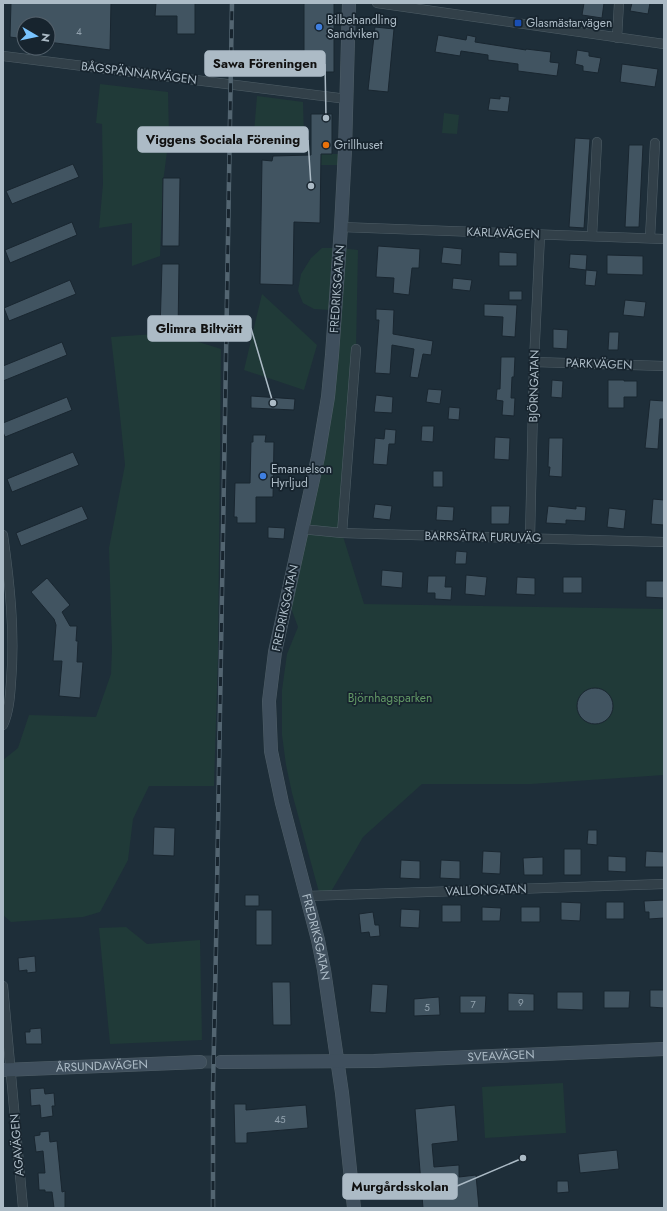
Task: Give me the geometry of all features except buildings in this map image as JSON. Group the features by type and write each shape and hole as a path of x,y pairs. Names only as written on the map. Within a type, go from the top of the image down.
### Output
{"street":[{"name":"FREDRIKSGATAN","path":"349,3 347,99 341,227 328,398 318,457 275,652 269,701 271,751 282,803 320,947 338,1061 354,1208"},
{"path":"377,3 664,44"},
{"path":"617,38 620,3"},
{"name":"BÅGSPÄNNARVÄGEN","path":"3,56 347,99"},
{"path":"592,236 597,142"},
{"path":"650,238 655,143"},
{"name":"KARLAVÄGEN","path":"341,227 664,239"},
{"name":"BJÖRNGATAN","path":"530,538 534,362 540,235"},
{"path":"342,533 356,349"},
{"name":"PARKVÄGEN","path":"534,362 664,366"},
{"name":"BARRSÄTRA FURUVÄG","path":"301,529 342,533 664,542"},
{"path":"3,535 9,585 12,635 10,698 3,725"},
{"name":"VALLONGATAN","path":"307,896 664,884"},
{"name":"AGAVÄGEN","path":"3,986 7,1070 23,1208"},
{"name":"SVEAVÄGEN","path":"338,1061 374,1061 664,1050"},
{"path":"221,1062 338,1061"},
{"name":"ÅRSUNDAVÄGEN","path":"7,1070 200,1062"}],"green space":[{"path":"100,84 168,92 169,136 163,182 160,256 132,266 132,223 99,228 103,184 102,124 96,123"},
{"path":"257,96 303,102 303,144 291,150 278,152 265,150 253,144"},
{"path":"444,113 459,115 457,134 442,133"},
{"path":"321,154 341,154 340,165 321,165"},
{"path":"322,248 335,248 331,310 314,309 303,303 298,291 301,274 311,258"},
{"name":"Björnhagsparken","path":"340,248 358,250 356,349 342,533 364,604 664,609 664,775 531,784 422,784 363,837 329,895 320,896 292,793 286,765 282,735 282,690 287,654 298,627 287,597 318,457"},
{"path":"262,294 317,345 304,390 244,370"},
{"path":"170,333 221,349 218,655 214,786 149,786 133,819 128,860 100,912 83,917 11,922 3,915 3,760 18,748 29,715 96,717 111,674 112,649 109,548 125,465 111,337"},
{"path":"126,927 147,944 200,940 202,1040 110,1044 99,928"},
{"path":"563,1083 566,1133 485,1138 482,1087"}],"tunnel":[{"path":"200,1062 221,1062"}],"railway":[{"path":"213,1208 213,1089 232,3"}],"place":[{"name":"Glasmästarvägen","path":"518,23"},
{"name":"Bilbehandling Sandviken","path":"319,27"},
{"name":"Sawa Föreningen","path":"326,118"},
{"name":"Grillhuset","path":"326,145"},
{"name":"Viggens Sociala Förening","path":"311,186"},
{"name":"Glimra Biltvätt","path":"273,403"},
{"name":"Emanuelson Hyrljud","path":"263,476"},
{"name":"Murgårdsskolan","path":"523,1158"}]}
